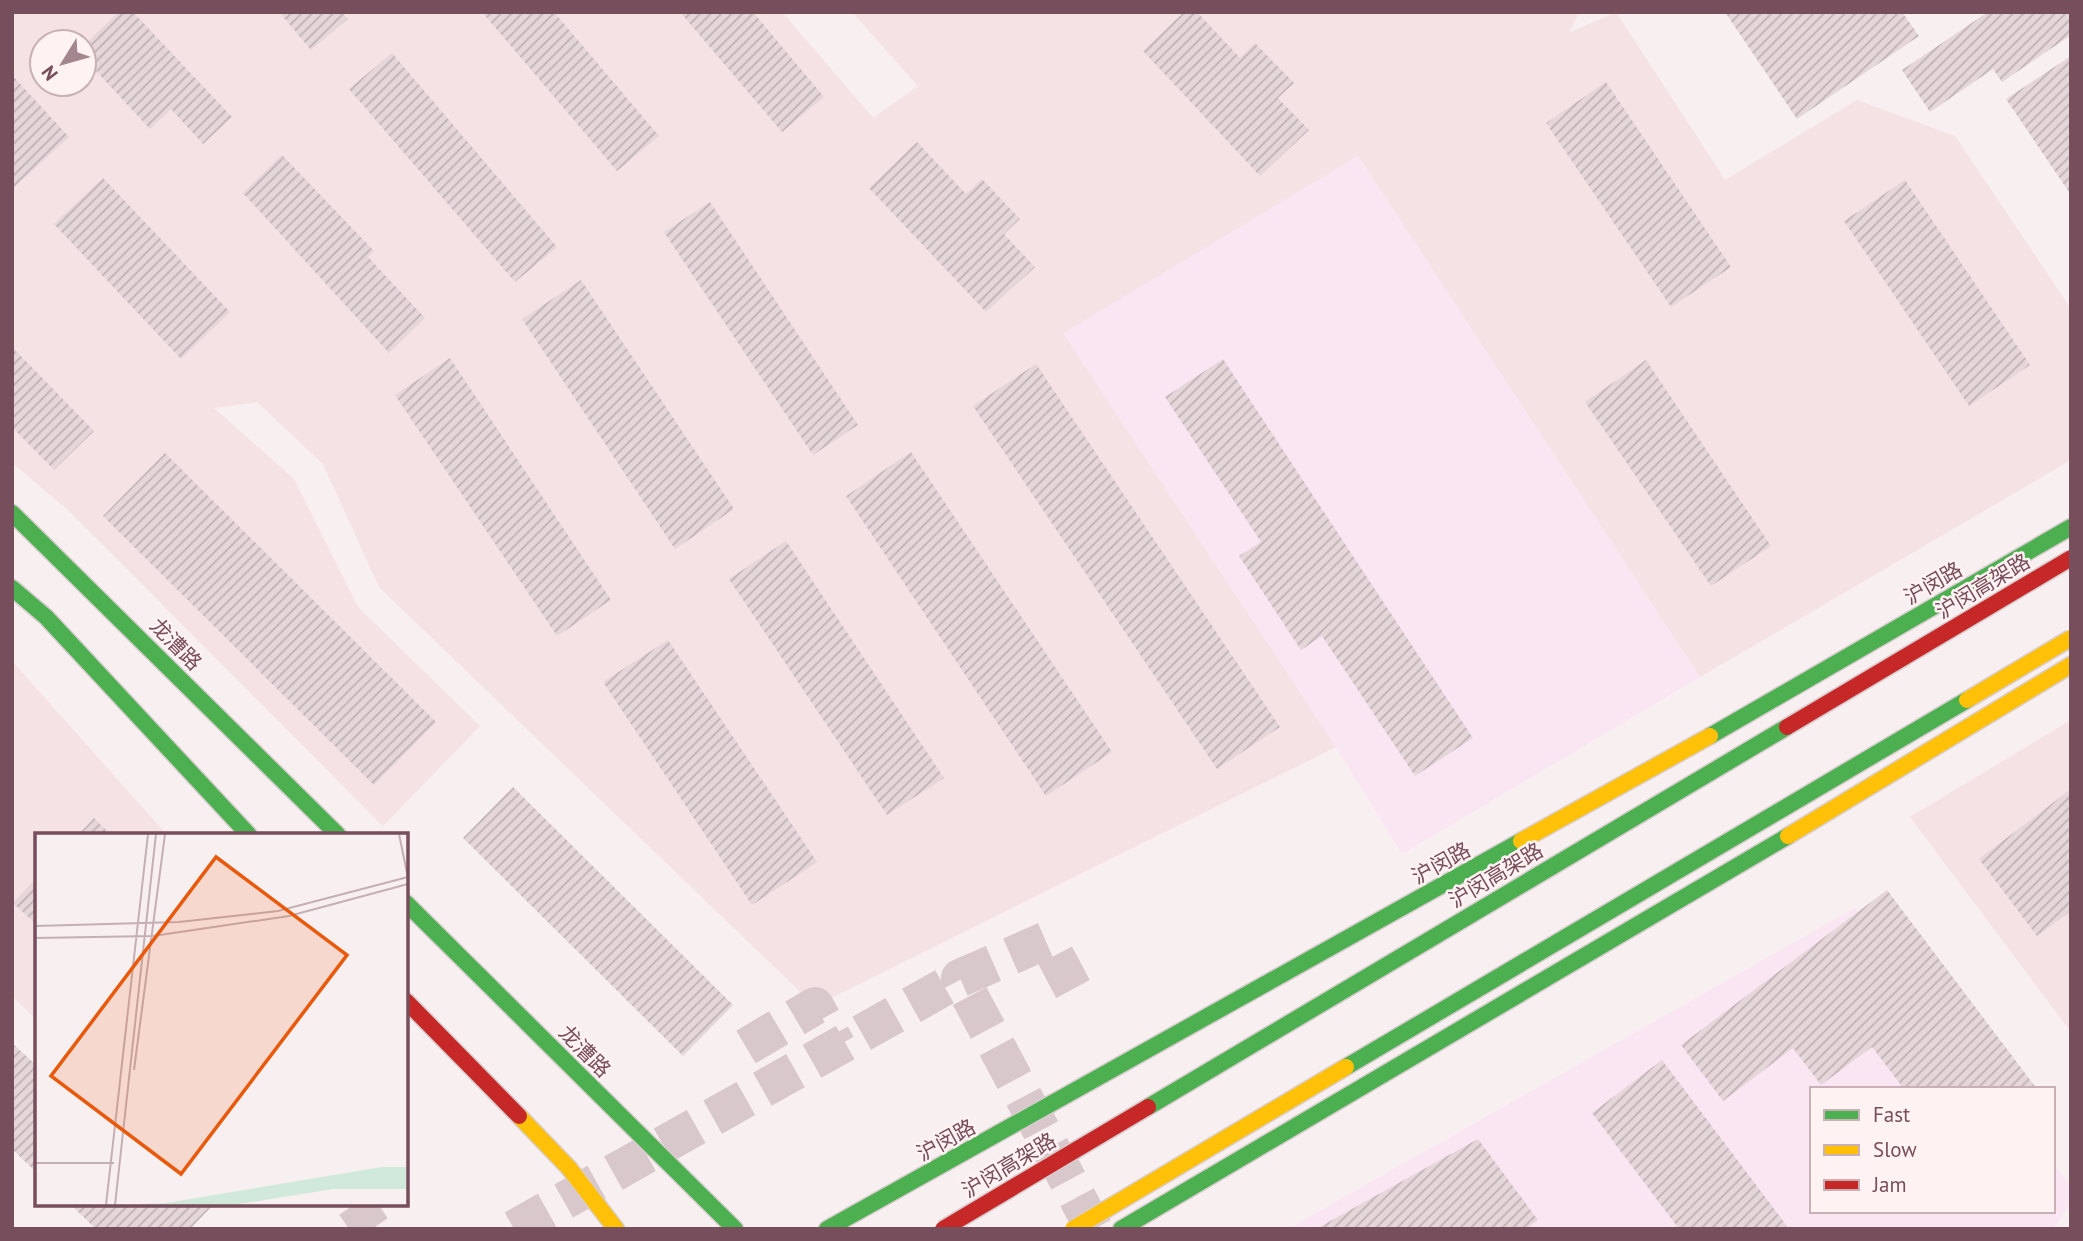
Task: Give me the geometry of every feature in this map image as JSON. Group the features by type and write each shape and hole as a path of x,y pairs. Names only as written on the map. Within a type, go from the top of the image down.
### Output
{"main road":[{"name":"龙漕路","path":"12,513 29,526 336,833"},
{"name":"沪闵路","path":"827,1229 1786,693 2071,527"},
{"name":"沪闵高架路","path":"943,1229 2071,558"},
{"path":"12,588 46,617 246,833"},
{"path":"1073,1229 2071,638"},
{"path":"1121,1229 1760,853 2071,665"},
{"name":"龙漕路","path":"408,905 735,1229"},
{"path":"408,1003 569,1168 616,1229"}],"shaded area":[{"path":"12,12 782,12 873,118 918,86 852,12 1579,12 1569,33 1616,12 1725,180 1857,100 1955,136 2071,309 2071,460 1700,677 1358,156 1064,334 1336,747 815,1006 379,587 323,464 257,402 214,408 294,479 358,607 480,726 383,826 68,510 12,463"},
{"path":"1358,156 1700,677 1402,854 1336,747 1063,333"},
{"path":"12,661 165,833 35,833 35,1018 12,996"},
{"path":"2071,720 2071,1032 1910,817"},
{"path":"1855,908 1993,1087 1810,1087 1810,1213 2055,1213 2055,1167 2071,1187 2071,1202 2053,1229 1288,1229"}],"building":[{"path":"119,12 133,12 232,117 203,144 171,109 150,129 98,73 98,32"},
{"path":"279,12 342,12 348,19 311,50"},
{"path":"482,12 554,12 659,136 617,171"},
{"path":"680,12 753,12 824,97 782,132"},
{"path":"1184,12 1197,12 1240,58 1255,43 1294,83 1278,98 1309,130 1260,176 1143,51"},
{"path":"1725,12 1902,12 1919,36 1797,119"},
{"path":"1988,12 2069,12 2071,35 2002,82 1993,69 1930,112 1902,70"},
{"path":"392,53 557,247 515,282 349,89"},
{"path":"2071,56 2071,195 2006,99"},
{"path":"12,75 28,92 28,98 33,98 69,137 12,189"},
{"path":"1606,82 1731,267 1671,307 1546,123"},
{"path":"917,142 966,194 982,179 1020,219 1004,234 1035,267 986,312 869,188"},
{"path":"282,155 374,251 368,257 425,318 389,353 243,193"},
{"path":"103,178 230,312 181,359 54,224"},
{"path":"1905,180 2030,365 1969,406 1844,221"},
{"path":"710,202 858,425 813,455 664,232"},
{"path":"581,280 734,509 675,549 522,319"},
{"path":"12,347 94,431 54,470 12,427"},
{"path":"450,358 611,600 557,636 395,395"},
{"path":"1223,359 1473,738 1415,776 1322,636 1301,650 1239,556 1261,542 1165,397"},
{"path":"1646,360 1771,546 1711,586 1585,402"},
{"path":"1036,364 1280,727 1217,769 973,406"},
{"path":"911,452 1112,752 1046,796 846,496"},
{"path":"165,453 436,722 374,785 103,516"},
{"path":"786,541 944,778 887,815 729,579"},
{"path":"668,640 817,862 752,905 603,682"},
{"path":"513,787 733,1005 683,1056 463,838"},
{"path":"2071,789 2071,911 2037,936 1979,859"},
{"path":"94,818 109,833 80,833"},
{"path":"35,880 35,923 13,903"},
{"path":"1887,890 2035,1087 1902,1087 1872,1047 1821,1085 1793,1048 1723,1101 1681,1045"},
{"path":"12,1043 35,1064 35,1171 12,1149"},
{"path":"1662,1060 1787,1226 1784,1229 1679,1229 1592,1113"},
{"path":"1478,1139 1538,1220 1526,1229 1316,1229"},
{"path":"72,1206 212,1206 190,1229 96,1229"}],"tunnel":[{"path":"1073,989 1047,940 960,978 1094,1229"},
{"path":"514,1229 960,978"},
{"path":"746,1047 815,1006 837,1046"},
{"path":"356,1206 372,1229"}],"traffic: fast":[{"path":"12,513 336,833"},
{"path":"1710,736 2071,527"},
{"path":"12,588 46,617 247,833"},
{"path":"1346,1067 1967,700"},
{"path":"1148,1107 1787,727"},
{"path":"1121,1229 1788,836"},
{"path":"827,1229 1521,841"},
{"path":"408,905 735,1229"}],"traffic: slow":[{"path":"1967,700 2071,638"},
{"path":"1788,836 2071,665"},
{"path":"1521,841 1710,736"},
{"path":"1073,1229 1346,1067"},
{"path":"519,1116 569,1168 616,1229"}],"traffic: jam":[{"path":"1787,727 2071,558"},
{"path":"408,1003 519,1116"},
{"path":"943,1229 1148,1107"}]}
